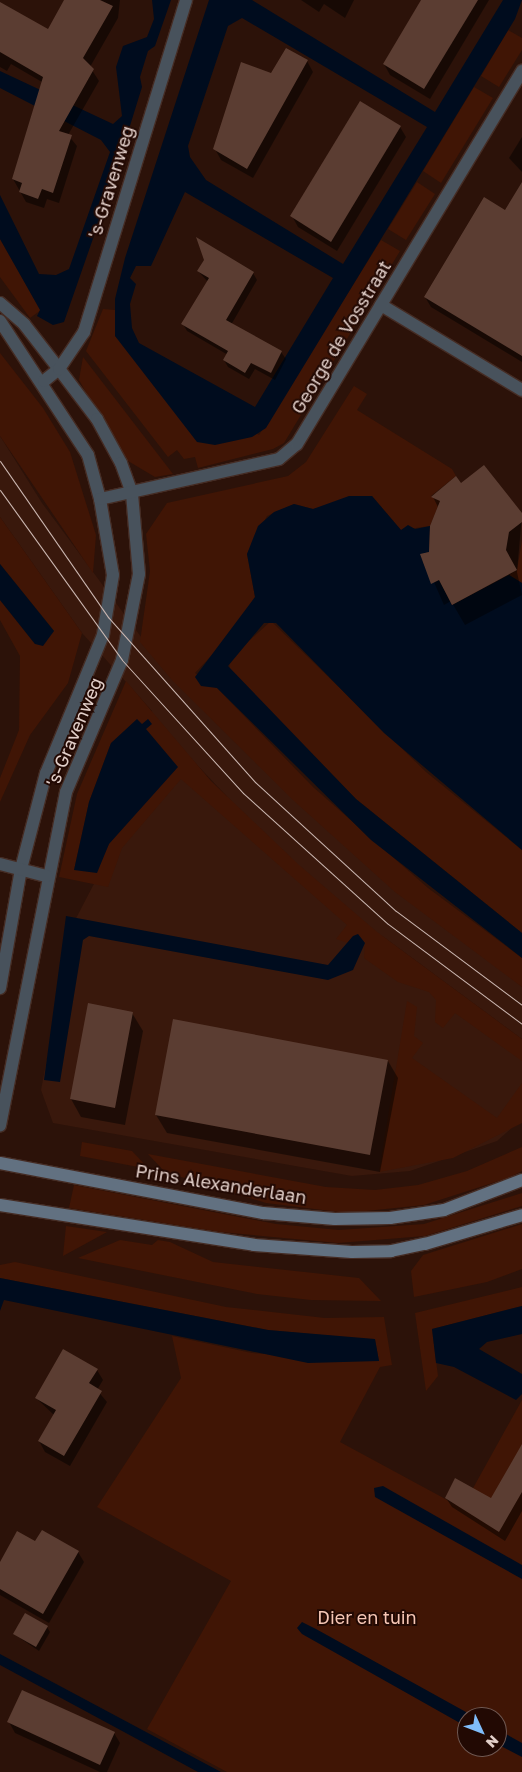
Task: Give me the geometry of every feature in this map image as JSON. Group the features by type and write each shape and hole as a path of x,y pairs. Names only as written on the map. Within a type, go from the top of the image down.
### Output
{"main road":[{"name":"Prins Alexanderlaan","path":"0,1163 263,1213 335,1219 390,1218 444,1210 522,1180"},
{"path":"0,1205 254,1245 352,1252 408,1247 522,1215"}],"street":[{"name":"'s-Gravenweg","path":"0,988 22,869 46,773 108,617 113,575 100,499 88,455 44,382 59,369 84,332 186,0"},
{"name":"George de Vosstraat","path":"100,499 132,494 279,459 297,444 520,80"},
{"path":"0,303 24,324 59,369"},
{"path":"381,305 522,390"},
{"path":"0,321 44,382"},
{"name":"'s-Gravenweg","path":"0,1126 46,876 66,792 103,712 132,619 138,574 132,494 97,420 59,369"},
{"path":"0,864 46,876"}],"shaded area":[{"path":"0,436 42,503 173,680 522,987 522,1039 381,935 522,1044 522,1119 497,1141 410,1171 352,1176 53,1123 41,1090 72,926 123,828 183,761 236,806 149,714 152,711 82,633 0,517"}],"green space":[{"path":"508,30 522,38 522,50 499,87 481,76"},
{"path":"474,87 493,98 441,183 423,171"},
{"path":"417,182 435,194 406,240 388,229"},
{"path":"0,239 41,310 30,318 0,277"},
{"path":"381,240 400,251 284,443 273,449 198,468 195,457 184,459 177,450 168,457 86,351 103,309 115,310 115,336 259,435"},
{"path":"0,353 43,408 70,452 96,535 93,573 0,436"},
{"path":"83,357 173,474 155,477 123,458 79,380"},
{"path":"354,386 367,394 357,410 452,469 456,476 431,496 440,501 430,526 401,530 372,496 313,509 294,504 267,516 247,554 255,597 230,636 195,673 217,688 313,787 428,888 522,958 522,987 395,892 293,800 172,680 140,642 150,571 146,534 167,503 288,476 306,462"},
{"path":"0,517 82,633 68,683 30,735 0,802 0,778 19,730 20,656 0,620 0,600 35,644 54,631 0,564"},
{"path":"522,540 522,583 509,575 517,570"},
{"path":"271,621 426,772 522,850 522,933 356,799 230,671 229,659"},
{"path":"126,681 211,781 299,865 377,932 522,1039 522,1061 455,1013 443,1028 435,1022 436,1000 429,992 398,982 364,958 365,943 353,936 348,943 336,939 347,925 181,779 122,848 108,887 59,877 77,794","holes":["142,724 146,729 109,844 101,859 74,870 89,802 111,743"]},
{"path":"407,1001 417,1007 414,1036 423,1043 412,1058 497,1118 522,1083 522,1123 453,1158 379,1172"},
{"path":"82,1142 132,1151 149,1169 80,1156"},
{"path":"522,1147 522,1171 508,1178 424,1205 347,1213 266,1203 165,1172 148,1154 326,1187 375,1190 418,1185 467,1171"},
{"path":"74,1185 276,1224 339,1230 424,1224 522,1193 522,1206 425,1236 338,1243 220,1232 69,1208"},
{"path":"522,1224 522,1269 487,1282 414,1297 411,1271 423,1255"},
{"path":"66,1226 107,1232 63,1256"},
{"path":"120,1240 152,1245 158,1240 170,1242 213,1262 359,1278 381,1301 311,1300 257,1294 78,1258"},
{"name":"Dier en tuin","path":"15,1262 226,1307 325,1318 384,1317 392,1365 380,1367 340,1442 462,1508 522,1400 522,1772 227,1772 147,1729 231,1581 97,1507 181,1378 172,1336 252,1353 379,1361 375,1340 268,1330 0,1278 0,1265"},
{"path":"522,1287 522,1306 432,1329 438,1376 426,1391 415,1313"}],"water":[{"path":"152,0 171,0 155,46 148,51 140,77 142,87 112,184 64,322 53,325 37,316 40,310 0,239 0,195 39,274 56,275 69,269 110,152 101,140 0,88 0,71 113,124 122,116 116,67 123,46 147,37 154,19"},
{"path":"209,0 252,0 435,112 503,0 522,0 515,19 266,428 252,437 215,445 197,442 115,336 115,299 125,258","holes":["242,18 427,127 343,264 206,180 190,157 188,146 228,26","185,192 333,278 255,407 139,343 132,328 130,304 136,284 130,278 136,266 151,266"]},
{"path":"349,496 372,496 401,530 408,525 415,529 430,526 429,552 422,554 423,562 432,583 439,580 452,605 509,575 522,583 522,850 384,733 276,623 264,623 228,666 356,799 522,933 522,958 371,840 217,688 201,686 195,677 255,597 247,554 258,526 274,512 294,504 313,509"},
{"path":"0,564 54,631 43,646 35,644 0,600"},
{"path":"137,719 142,724 148,719 152,724 146,729 178,767 109,844 97,873 74,870 89,802 111,743"},
{"path":"66,916 328,965 353,936 358,934 365,943 353,970 328,980 89,936 83,940 60,1082 44,1080"},
{"path":"0,1278 268,1330 375,1339 379,1361 308,1363 4,1300 0,1311"},
{"path":"522,1306 522,1334 487,1342 479,1349 522,1374 522,1394 516,1400 454,1367 436,1363 432,1329"},
{"path":"383,1486 522,1565 522,1579 375,1497 374,1488"},
{"path":"302,1622 457,1707 457,1721 302,1634 297,1628"},
{"path":"0,1654 221,1772 198,1772 0,1665"},
{"path":"507,1735 522,1743 522,1757 507,1749"}],"building":[{"path":"64,0 100,0 113,6 83,58 94,69 59,131 72,135 53,193 42,189 38,199 19,192 22,183 12,179 43,77 0,52 0,2 48,29"},
{"path":"421,0 478,0 424,89 383,64"},
{"path":"286,48 308,60 247,169 213,149 241,62 271,73"},
{"path":"360,101 401,126 331,242 290,216"},
{"path":"522,182 522,356 424,297 484,197 505,210"},
{"path":"196,237 254,272 226,320 282,351 271,373 251,363 245,373 223,360 228,351 181,324 209,278 197,271 204,260"},
{"path":"484,465 522,513 522,522 509,532 506,550 517,570 452,605 439,580 431,584 420,554 429,552 430,526 440,501 431,497 456,476 461,483"},
{"path":"88,1003 133,1012 115,1108 70,1099"},
{"path":"173,1019 388,1060 370,1155 155,1115"},
{"path":"63,1349 98,1369 89,1383 102,1391 64,1456 38,1441 56,1410 35,1398"},
{"path":"522,1444 522,1492 499,1532 445,1498 455,1478 491,1498"},
{"path":"42,1530 79,1551 43,1614 0,1589 0,1562 17,1531 35,1541"},
{"path":"25,1613 48,1626 36,1647 13,1634"},
{"path":"22,1690 115,1732 100,1765 7,1722"}],"tram line":[{"path":"0,461 108,617 255,782 396,911 522,1005"},
{"path":"0,490 122,660 243,793 388,924 522,1024"}]}
